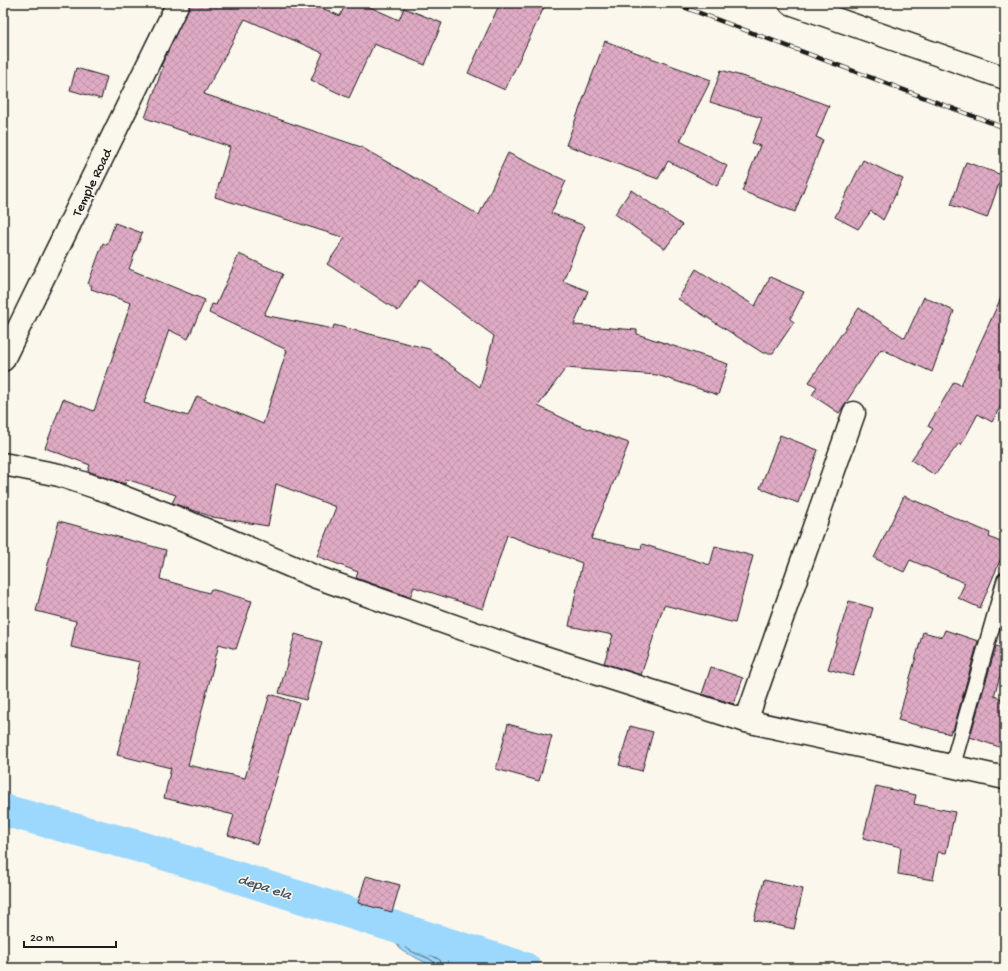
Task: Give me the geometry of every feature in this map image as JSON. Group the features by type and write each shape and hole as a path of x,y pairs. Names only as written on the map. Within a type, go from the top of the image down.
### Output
{"street":[{"name":"Temple Road","path":"3,360 178,3"},
{"path":"801,5 1005,78"},
{"path":"746,721 854,413"},
{"path":"3,464 59,476 110,492 190,523 316,577 522,650 746,721 1005,778"}],"lane":[{"path":"952,767 1005,580"}],"water":[{"path":"390,936 444,942 477,950 527,968 437,968 402,951"}],"building":[{"path":"190,3 311,3 340,16 346,3 361,3 399,20 404,8 442,23 425,65 374,44 349,98 311,80 323,53 245,19 204,94 361,147 479,215 508,153 566,181 551,213 585,226 563,281 588,291 574,325 637,330 637,334 728,364 718,395 657,375 566,368 538,406 575,424 629,443 591,539 641,549 642,544 710,565 715,546 753,556 735,623 664,605 641,675 604,663 613,635 569,626 582,563 507,535 483,609 414,587 410,597 356,578 358,572 317,556 336,507 276,484 268,526 213,517 172,503 176,495 126,479 125,484 88,471 90,465 45,448 63,399 94,411 131,303 91,289 92,286 88,284 103,243 107,245 115,223 142,233 129,269 205,300 188,339 169,330 144,403 188,416 197,396 263,424 287,350 209,313 212,304 216,305 239,254 283,274 264,315 333,329 334,325 429,349 480,387 494,336 419,280 398,311 327,264 345,238 215,197 230,147 145,118 163,67 161,66"},
{"path":"500,3 546,3 505,90 468,73"},
{"path":"605,41 711,80 680,141 727,166 717,186 668,161 658,179 566,145"},
{"path":"76,68 107,77 101,99 70,90"},
{"path":"721,70 782,88 829,106 816,137 823,140 795,212 742,191 760,146 752,143 762,118 710,102"},
{"path":"863,160 903,179 883,220 871,211 858,229 835,217"},
{"path":"966,162 1002,175 987,218 951,205"},
{"path":"631,190 682,225 665,249 615,214"},
{"path":"696,269 755,306 770,277 804,292 790,319 794,322 773,353 763,353 678,299"},
{"path":"1005,289 1005,398 992,422 978,414 961,445 959,443 935,475 911,460 933,429 928,426 954,382 961,385"},
{"path":"924,297 954,311 932,372 881,349 839,413 812,395 817,387 809,382 859,308 905,338"},
{"path":"780,435 818,450 798,503 760,488"},
{"path":"904,496 990,533 989,537 1005,544 1005,549 980,608 958,598 965,583 910,560 904,572 874,558"},
{"path":"59,521 166,550 160,579 209,593 211,589 252,601 236,649 219,644 188,765 245,778 270,694 299,703 257,844 228,835 234,815 164,798 171,768 117,755 140,662 71,647 76,621 36,611"},
{"path":"849,601 873,608 853,676 828,669"},
{"path":"945,630 978,641 953,731 951,730 950,734 898,720 923,632 942,637"},
{"path":"295,634 322,642 306,700 279,693"},
{"path":"996,646 1005,649 1005,659 994,696 1005,700 1005,749 970,737"},
{"path":"711,667 743,678 734,704 702,694"},
{"path":"508,724 552,736 539,781 496,769"},
{"path":"630,726 653,732 642,771 619,765"},
{"path":"876,786 916,795 914,804 955,812 946,853 938,852 933,880 898,874 901,847 863,838"},
{"path":"366,876 400,885 392,912 358,903"},
{"path":"764,880 803,889 794,929 754,920"}],"waterway":[{"name":"depa ela","path":"3,810 141,847 525,968"}],"railway":[{"path":"673,3 1005,128"}]}
